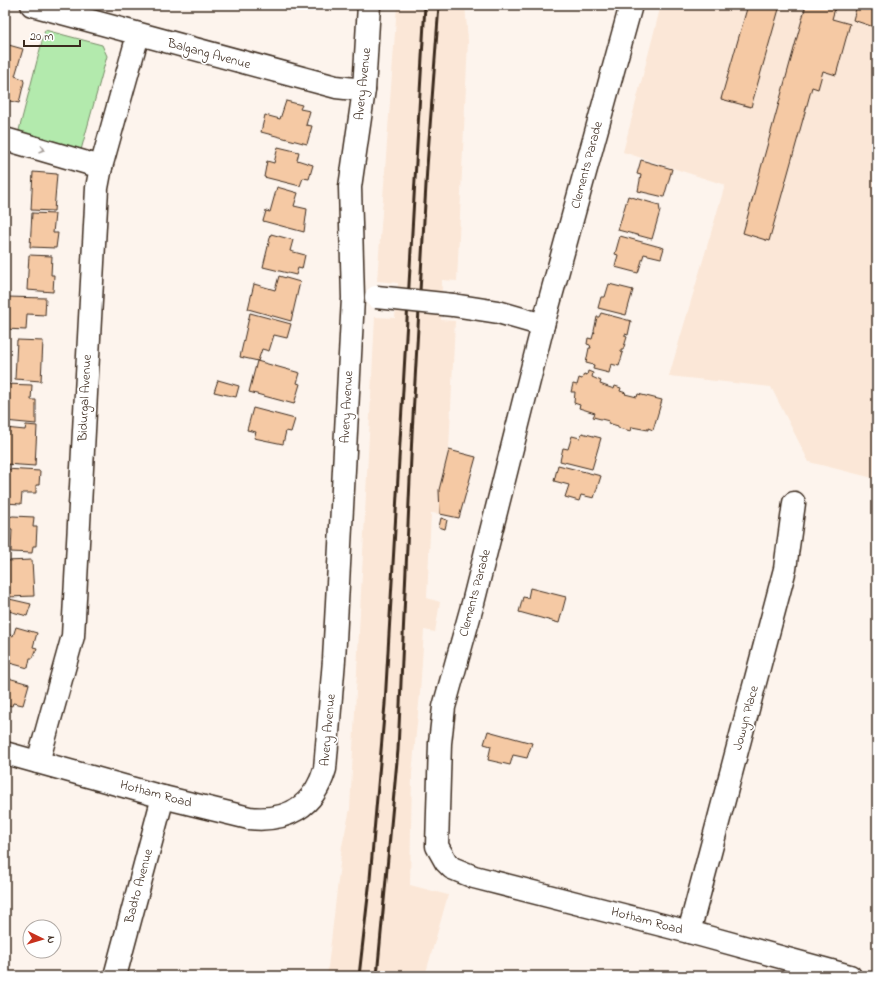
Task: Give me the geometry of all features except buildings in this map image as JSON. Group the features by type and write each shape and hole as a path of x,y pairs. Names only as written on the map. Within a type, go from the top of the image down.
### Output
{"street":[{"name":"Balgang Avenue","path":"32,5 138,35 336,87 364,90"},
{"name":"Avery Avenue","path":"305,803 314,794 321,782 325,769 330,726 353,298 350,187 364,90 369,5"},
{"name":"Clements Parade","path":"446,862 437,846 440,743 444,706 473,603 543,325 631,5"},
{"name":"Bidurgal Avenue","path":"38,762 73,636 96,188 138,35"},
{"path":"5,139 101,167"},
{"path":"353,298 376,297 428,301 498,312 543,325"},
{"name":"Jowyn Place","path":"690,932 785,569 794,503"},
{"name":"Hotham Road","path":"5,753 163,797 249,818 263,820 285,815 305,803"},
{"name":"Badto Avenue","path":"115,976 163,797"},
{"name":"Hotham Road","path":"446,862 452,868 474,877 690,932 850,976"}],"shaded area":[{"path":"397,5 465,5 468,41 457,281 442,280 441,320 455,321 449,450 439,490 440,514 431,513 427,598 440,602 435,632 424,630 420,693 412,774 410,885 448,895 425,976 327,976 342,846 350,809 375,317 395,318 398,283 377,281"},
{"path":"661,5 877,5 877,479 809,462 771,387 669,376 725,185 623,152"}],"green space":[{"path":"45,30 102,45 107,56 81,150 18,134"}],"railway":[{"path":"359,976 370,879 385,704 425,5"},
{"path":"377,976 398,750 412,434 427,167 439,5"}]}
